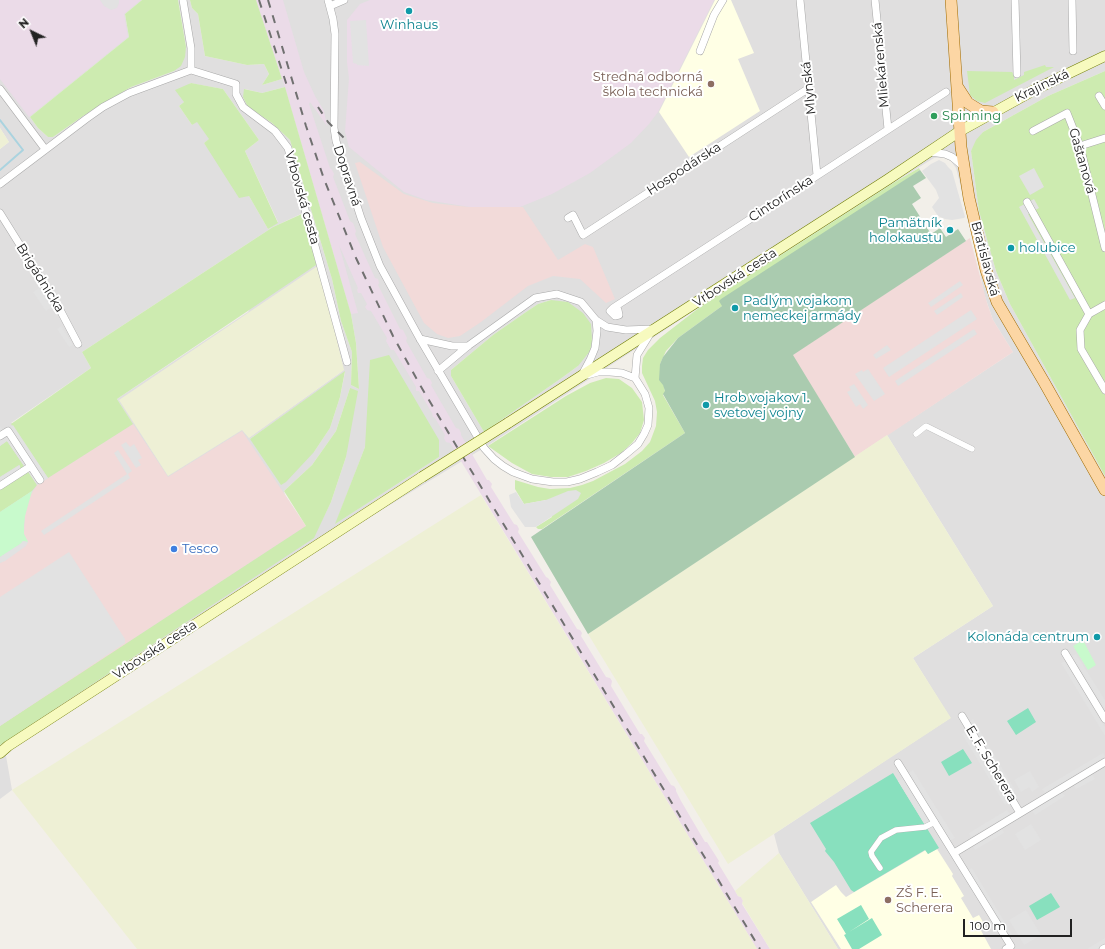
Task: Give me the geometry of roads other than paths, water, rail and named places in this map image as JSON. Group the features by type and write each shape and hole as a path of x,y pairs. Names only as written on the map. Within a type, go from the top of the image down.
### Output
{"main road":[{"name":"Bratislavská","path":"951,0 961,147 969,198 986,270 997,302 1105,490"},
{"name":"Krajinská","path":"960,131 1036,89 1105,56"},
{"path":"957,85 968,103 981,111 993,112"},
{"name":"Vrbovská cesta","path":"0,753 4,748 422,477 713,292 930,152 960,131"}],"street":[{"path":"0,184 45,149 104,108 129,93 191,70 191,48 183,0"},
{"path":"329,3 344,0"},
{"path":"700,51 714,15 723,0"},
{"name":"Mlynská","path":"800,0 817,175"},
{"name":"Mliekárenská","path":"875,0 888,129"},
{"path":"1015,0 1017,74"},
{"path":"1072,0 1074,51"},
{"name":"Dopravná","path":"329,3 335,34 334,128 336,141 361,218 380,266 438,371 484,448 494,459 513,472 532,479 566,482 580,479 597,472 618,460 638,444 648,425 649,408 645,394 635,378"},
{"name":"Vrbovská cesta","path":"191,70 236,84 236,94 243,107 275,131 288,148 348,362"},
{"name":"Hospodárska","path":"568,218 573,215 583,235 809,88"},
{"path":"0,89 45,149"},
{"name":"Cintorínska","path":"616,306 946,92"},
{"path":"1099,96 1105,106"},
{"name":"Gaštanová","path":"1033,131 1067,113 1080,146 1105,248"},
{"path":"1080,146 1105,138"},
{"path":"930,152 945,154 952,157 964,167"},
{"path":"1027,202 1089,314"},
{"name":"Brigádnicka","path":"0,213 58,306 78,344"},
{"path":"438,371 468,346 535,298 557,294 581,302 596,320 610,328 638,330 653,329"},
{"path":"1105,305 1089,314 1080,330 1081,349 1105,390"},
{"path":"581,376 590,360 594,348 597,331 596,320"},
{"path":"581,376 598,372 610,372 622,373 635,378 637,356 653,329"},
{"path":"420,339 452,346 468,346"},
{"path":"916,434 926,426 972,449"},
{"path":"0,434 8,431 40,480"},
{"path":"0,486 31,466"},
{"path":"1065,653 1105,719"},
{"name":"E. F. Scherera","path":"962,716 1020,813"},
{"name":"E. F. Scherera","path":"954,853 1105,762"},
{"path":"898,763 954,853 1008,947"},
{"path":"880,868 872,856 872,852 880,838 896,830 925,828 935,822"}],"waterway":[{"path":"0,120 23,150 0,170"}],"railway":[{"path":"259,0 288,89"},
{"path":"268,0 306,126 324,179 356,258 393,336 457,447 760,949"},
{"path":"318,107 328,122 345,139"}],"place":[{"name":"Winhaus","path":"409,11"},
{"name":"Stredná odborná škola technická","path":"711,84"},
{"name":"Spinning","path":"934,116"},
{"name":"Pamätník holokaustu","path":"950,230"},
{"name":"holubice","path":"1011,248"},
{"name":"Padlým vojakom nemeckej armády","path":"735,308"},
{"name":"Hrob vojakov 1. svetovej vojny","path":"706,405"},
{"name":"Tesco","path":"174,549"},
{"name":"Kolonáda centrum","path":"1097,637"},
{"name":"ZŠ F. E. Scherera","path":"888,900"}]}
